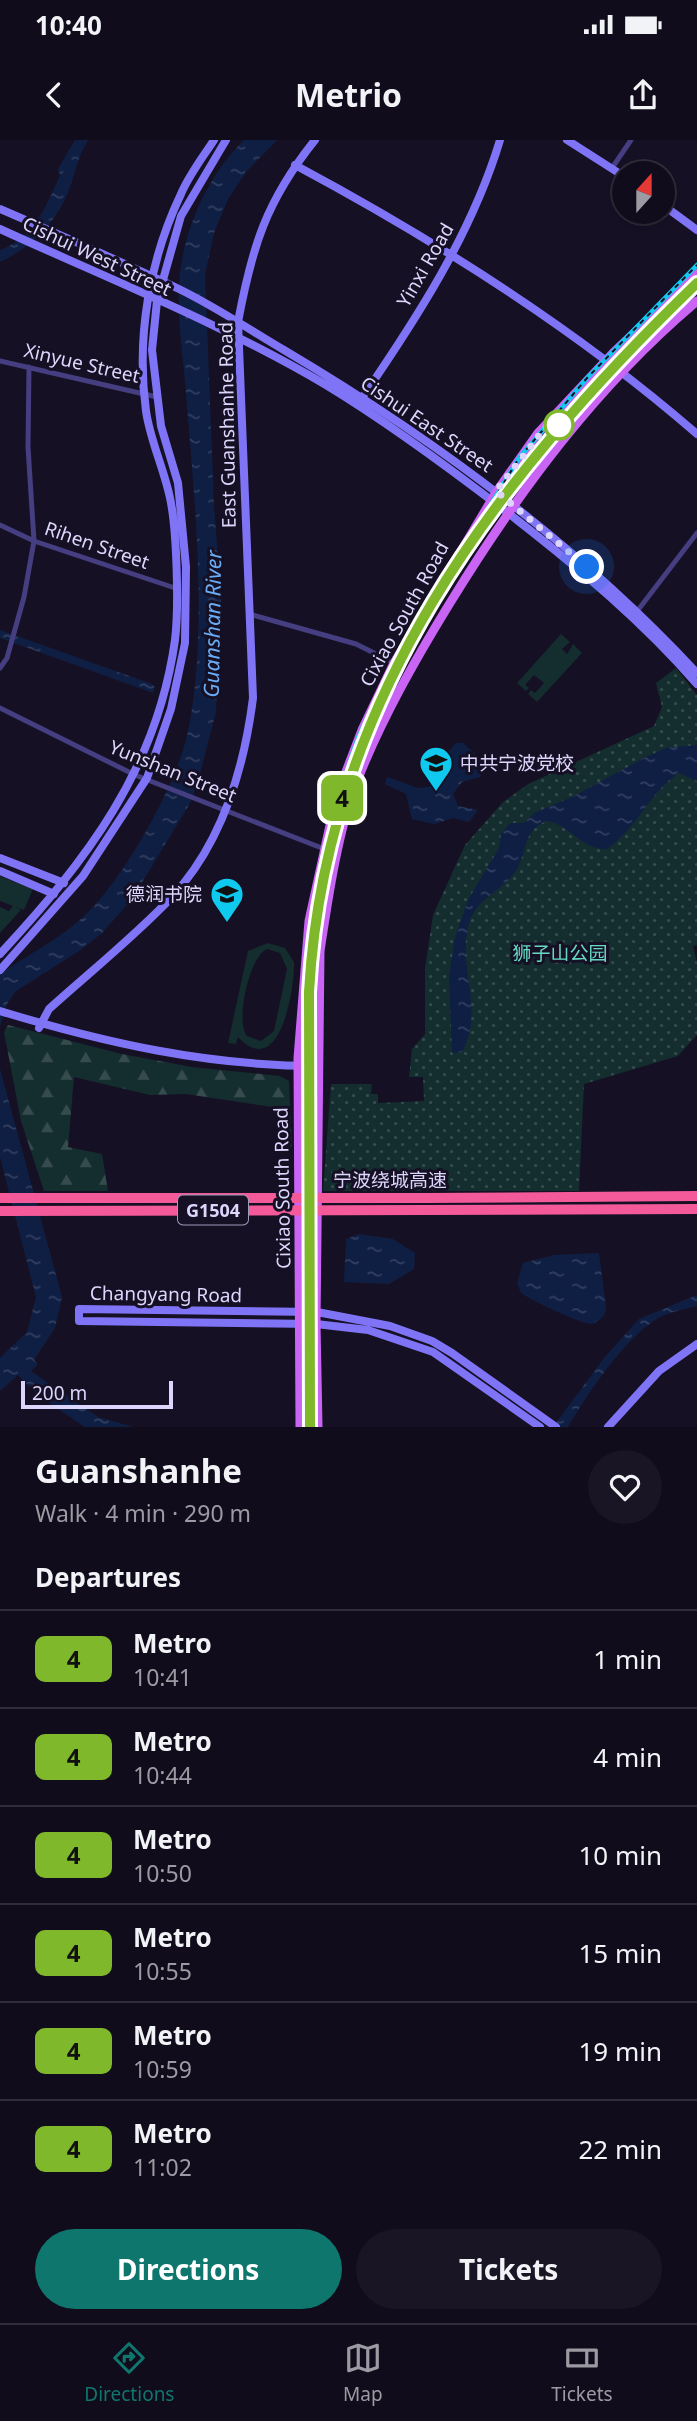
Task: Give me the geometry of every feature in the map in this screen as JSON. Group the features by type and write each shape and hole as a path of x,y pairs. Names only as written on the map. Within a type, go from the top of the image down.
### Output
{"highway":[{"name":"宁波绕城高速","path":"0,1198 697,1196"},
{"name":"宁波绕城高速","path":"0,1211 697,1209"}],"main road":[{"name":"Cixiao South Road","path":"300,1427 298,1069 309,921 341,786 362,730 394,663 494,495 538,433 606,361 697,273"},
{"path":"514,505 557,446 622,373 697,301"},
{"name":"Cixiao South Road","path":"318,1427 316,1324 320,951 338,854 356,783 390,706 469,572 514,505"}],"street":[{"path":"0,954 64,883 94,844 135,775 161,707 175,638 171,499 146,412 143,345 151,277 181,194 214,140"},
{"path":"0,970 83,876 146,778 171,709 182,656 186,592 178,483 161,426 152,350 157,301 181,216 226,140"},
{"name":"East Guanshanhe Road","path":"39,1025 50,1009 172,897 216,832 247,750 252,711 238,322 256,243 267,212 295,165 315,140"},
{"name":"Yinxi Road","path":"362,398 452,256 478,202 500,140"},
{"path":"566,140 612,167"},
{"path":"616,161 631,140"},
{"path":"295,165 381,212 555,323 697,434"},
{"name":"Cishui West Street","path":"0,209 162,281 214,309"},
{"path":"676,215 697,230"},
{"name":"Cishui West Street","path":"0,229 216,329"},
{"name":"Cishui East Street","path":"214,309 362,398 494,495 509,513 635,614 697,684"},
{"name":"Cishui East Street","path":"216,329 326,385 494,495 514,505 697,673"},
{"name":"Xinyue Street","path":"0,361 157,397"},
{"path":"0,667 7,658 24,597 34,541 28,447 29,367"},
{"name":"Rihen Street","path":"0,525 34,541 186,592"},
{"path":"635,614 697,533"},
{"path":"249,614 356,644 394,663"},
{"name":"Yunshan Street","path":"0,708 135,775 338,854"},
{"path":"0,858 64,883"},
{"path":"0,872 54,894"},
{"path":"4,1015 106,1042 178,1056 298,1069 318,1068"},
{"name":"Changyang Road","path":"540,1427 433,1352 400,1338 368,1330 316,1324 79,1321 77,1317 79,1309 317,1312 390,1326 432,1341 475,1368 556,1427"},
{"path":"608,1427 659,1371 697,1344"}],"green space":[{"path":"561,634 570,642 562,649 567,654 573,644 582,653 537,702 528,694 531,690 535,693 544,683 534,675 525,685 529,688 526,691 517,683"},
{"name":"狮子山公园","path":"676,668 697,695 697,945 693,946 697,963 697,1035 678,1056 584,1084 579,1191 323,1191 331,1084 372,1084 371,1094 378,1094 378,1103 424,1101 423,1077 409,1077 412,1049 425,1034 425,968 433,915 465,845 503,802 528,784 654,726 662,707 656,683"},
{"path":"0,876 33,889 24,910 15,907 21,910 0,933 0,907 9,911 13,906 0,901"},
{"path":"268,943 285,948 294,962 288,1009 274,1040 265,1048 253,1048 238,1037 236,1044 228,1043 248,951","holes":["267,949 280,953 287,969 274,1031 261,1041 247,1036 244,1028 243,1004 246,990 260,954"]},
{"path":"8,1025 122,1054 192,1067 280,1076 289,1081 292,1147 282,1148 285,1109 186,1094 150,1095 74,1077 68,1147 102,1154 108,1191 44,1191 21,1121 4,1032"}],"water":[{"path":"75,140 88,140 58,211 33,241 0,262 0,250 22,237 38,219 60,175 58,169"},
{"name":"Guanshan River","path":"244,140 277,140 246,172 228,199 214,233 205,275 214,505 221,602 216,712 197,785 189,805 132,899 102,933 82,949 16,991 8,1002 0,1026 0,974 73,926 108,890 150,823 183,752 194,692 199,607 196,518 180,330 179,282 184,249 195,214 211,182"},
{"path":"0,630 152,684 155,687 153,693 0,638"},
{"path":"456,743 463,743 485,763 480,777 462,782 453,794 458,806 478,810 469,822 453,818 434,824 412,819 406,794 385,784 387,777 418,788 429,787 437,774 433,762 438,756 443,758"},
{"path":"697,745 697,781 679,773 659,790 627,831 607,849 590,845 554,823 546,821 533,830 517,869 479,905 470,920 466,936 471,1002 469,1035 462,1052 452,1053 449,976 455,938 468,900 499,848 501,834 510,823 524,823 534,813 572,797 646,757 666,748"},
{"path":"0,1069 62,1297 55,1328 34,1360 38,1364 31,1371 98,1417 133,1427 85,1427 36,1394 18,1375 0,1391 0,1358 27,1332 36,1297 0,1157"},
{"path":"359,1234 393,1239 415,1253 414,1269 389,1284 344,1282 346,1239"},
{"path":"599,1253 606,1308 604,1316 593,1324 568,1316 521,1293 517,1283 523,1263 554,1255"},
{"path":"697,1295 697,1306 655,1320 630,1341 585,1399 568,1427 553,1427 604,1358 639,1319"}],"railway":[{"path":"305,1427 307,946 334,808 358,738 391,668 519,458 587,378 697,265"},
{"path":"532,459 590,392 697,283"}],"metro line":[{"name":"4","path":"310,1427 309,992 321,878 338,810 356,754 395,669 490,515 560,424 697,283"}],"place":[{"name":"中共宁波党校","path":"436,793"},
{"name":"德润书院","path":"227,924"}],"route":[{"path":"559,425 555,415 538,433 496,491 587,567"}]}
